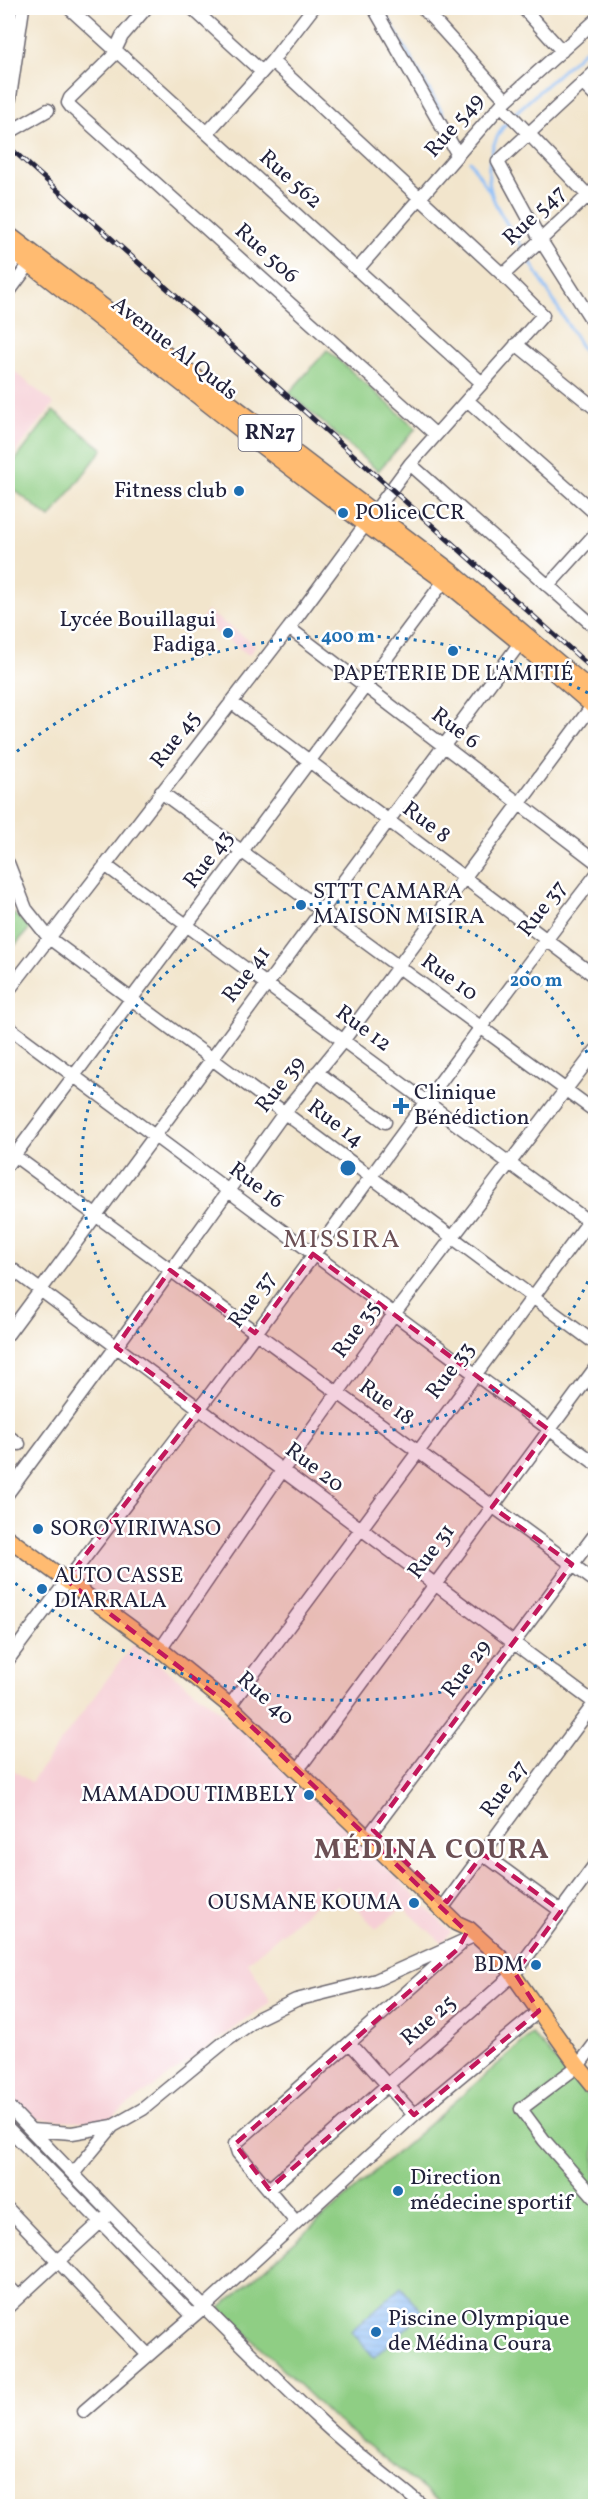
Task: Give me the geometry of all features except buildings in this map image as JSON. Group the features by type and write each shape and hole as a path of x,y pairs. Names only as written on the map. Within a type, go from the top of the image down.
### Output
{"main road":[{"name":"Avenue Al Quds","path":"8,234 23,253 366,525 444,581 594,703"},
{"name":"Avenue Al Quds","path":"23,253 375,512 452,572 594,703"},
{"name":"Rue 40","path":"8,1528 230,1706 456,1923 515,1973 539,2011 596,2088"},
{"name":"Rue 40","path":"8,1538 164,1644 234,1700 303,1762 447,1902 465,1920 469,1935"}],"street":[{"path":"8,111 22,8"},
{"name":"Rue 562","path":"69,8 482,383"},
{"path":"116,49 122,36 146,8"},
{"path":"192,8 262,72"},
{"path":"207,133 272,61 314,8"},
{"path":"374,8 458,155"},
{"path":"423,8 529,134 593,196"},
{"path":"523,8 562,51"},
{"path":"8,18 20,28"},
{"name":"Rue 549","path":"357,270 504,103 596,20"},
{"name":"Rue 506","path":"116,49 112,57 70,98 68,103 436,435"},
{"path":"272,61 504,275"},
{"path":"596,71 498,162 537,243 596,327"},
{"path":"582,83 596,97"},
{"path":"8,133 48,110"},
{"name":"Rue 547","path":"504,275 537,243 593,196"},
{"path":"8,270 23,253"},
{"path":"8,293 23,253"},
{"name":"Rue 45","path":"8,991 289,628 410,464 543,315 504,275"},
{"path":"516,344 596,409"},
{"path":"467,400 596,514"},
{"path":"410,464 596,628"},
{"path":"548,586 596,533"},
{"name":"Rue 43","path":"10,1157 74,1076 444,581"},
{"name":"Rue 6","path":"289,628 596,862"},
{"name":"Rue 41","path":"8,1333 520,643"},
{"name":"Rue 8","path":"231,702 596,977"},
{"name":"Rue 39","path":"8,1493 284,1113 399,967 594,703"},
{"name":"Rue 10","path":"161,792 596,1112"},
{"name":"Rue 14","path":"8,862 26,909 49,938 596,1344"},
{"name":"Rue 12","path":"105,865 511,1164 593,1220"},
{"name":"Rue 37","path":"8,1660 68,1577 199,1409 545,939 596,874"},
{"name":"Rue 16","path":"8,1027 596,1464"},
{"name":"Rue 35","path":"164,1644 282,1471 394,1314 596,1050"},
{"path":"317,1072 385,1122"},
{"name":"Rue 18","path":"10,1157 95,1215 596,1582"},
{"name":"Rue 33","path":"234,1700 532,1297 593,1220"},
{"name":"Rue 20","path":"8,1266 595,1702"},
{"name":"Rue 31","path":"303,1762 596,1368"},
{"path":"8,1436 19,1444"},
{"name":"Rue 29","path":"373,1830 596,1533"},
{"name":"Rue 27","path":"447,1902 595,1702"},
{"path":"483,1854 561,1911"},
{"name":"Rue 25","path":"269,2189 515,1973 596,1863"},
{"path":"296,2222 238,2153 235,2144 458,1949 469,1935"},
{"path":"31,2130 72,2133 113,2126 143,2109 222,2044 257,2019 296,2000 376,1980 469,1935"},
{"path":"84,2411 204,2307 414,2115 539,2011"},
{"path":"596,2042 578,2066 521,2109 544,2140 596,2199"},
{"path":"350,2043 414,2115"},
{"path":"8,2106 110,2213 327,2426 423,2506"},
{"path":"72,2174 113,2126"},
{"path":"8,2128 193,2316"},
{"path":"8,2209 148,2355"},
{"path":"8,2307 110,2213"},
{"path":"8,2286 19,2297"}],"highlighted area":[{"path":"313,1254 549,1430 492,1507 572,1564 373,1830 447,1902 483,1854 561,1911 515,1973 539,2011 414,2115 387,2086 269,2189 235,2144 458,1949 467,1932 230,1706 66,1580 199,1409 116,1347 170,1270 255,1333"}],"shaded area":[{"path":"8,366 54,404 8,462"},
{"name":"Lycée Bouillagui Fadiga","path":"207,611 256,645 249,655 200,621"},
{"path":"133,1644 259,1741 451,1932 442,1943 403,1907 376,1929 337,1886 248,1962 271,2002 105,2122 30,2119 8,2095 8,1767 31,1782"}],"green space":[{"path":"327,350 416,428 378,471 289,393"},
{"path":"53,411 103,449 50,518 8,485 8,470"},
{"path":"8,909 30,928 8,953"},
{"path":"532,2034 595,2104 595,2506 445,2506 332,2417 220,2308"}],"water":[{"path":"401,2287 423,2313 374,2357 351,2331"}],"waterway":[{"path":"382,8 459,142"},
{"path":"513,115 596,40"},
{"path":"509,120 498,136 491,155 490,185 498,209 525,252"},
{"path":"470,161 491,194"},
{"path":"528,258 596,372"}],"railway":[{"path":"8,146 596,672"}],"place":[{"name":"Fitness club","path":"239,491"},
{"name":"POlice CCR","path":"343,513"},
{"name":"Lycée Bouillagui Fadiga","path":"228,633"},
{"name":"PAPETERIE DE L'AMITIÉ","path":"453,651"},
{"name":"STTT CAMARA MAISON MISIRA","path":"301,905"},
{"name":"Clinique Bénédiction","path":"401,1106"},
{"name":"SORO YIRIWASO","path":"38,1529"},
{"name":"AUTO CASSE DIARRALA","path":"42,1589"},
{"name":"MAMADOU TIMBELY","path":"309,1795"},
{"name":"OUSMANE KOUMA","path":"414,1903"},
{"name":"BDM","path":"536,1965"},
{"name":"Direction médecine sportif","path":"398,2191"},
{"name":"Piscine Olympique de Médina Coura","path":"376,2332"}],"district":[{"name":"MISSIRA","path":"342,1240"},
{"name":"MÉDINA COURA","path":"432,1850"}]}
